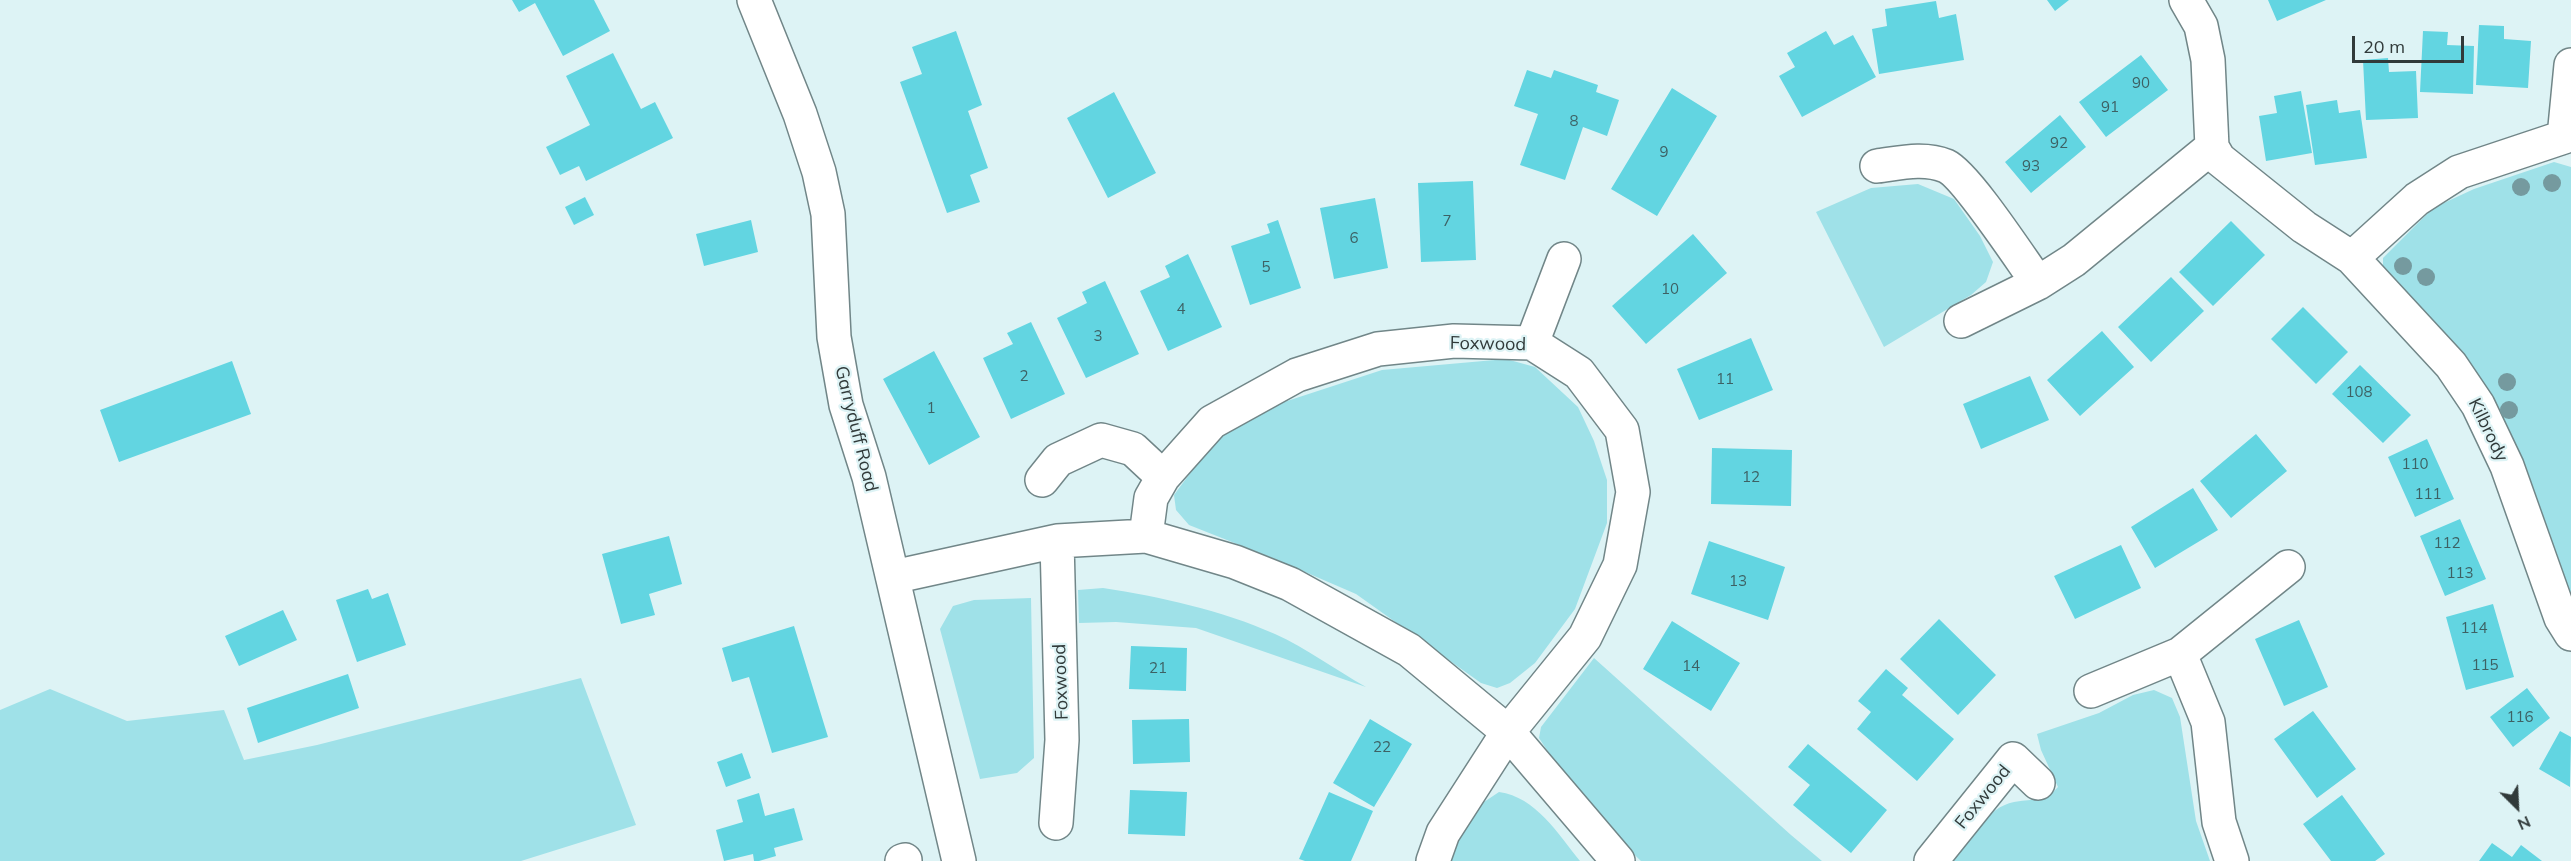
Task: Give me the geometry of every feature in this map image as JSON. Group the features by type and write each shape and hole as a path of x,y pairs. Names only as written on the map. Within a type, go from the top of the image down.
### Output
{"street":[{"name":"Garryduff Road","path":"754,0 800,114 819,172 828,214 834,337 844,393 869,477 959,861"},
{"path":"1960,321 2038,283 2074,260 2212,147 2208,60 2202,26 2186,0"},
{"path":"2352,258 2417,199 2459,172 2567,138 2571,65"},
{"name":"Kilbrody","path":"2212,147 2219,159 2304,227 2352,258 2451,365 2478,405 2506,466 2561,618 2571,634"},
{"path":"1877,166 1915,160 1947,166 1975,195 2038,283"},
{"path":"1532,343 1564,259"},
{"name":"Foxwood","path":"1146,536 1151,498 1163,477 1212,422 1297,375 1378,349 1454,341 1532,343 1579,373 1622,430 1633,492 1620,565 1585,637 1508,732 1443,833 1433,861"},
{"path":"1042,480 1058,459 1101,440 1133,449 1163,477"},
{"path":"892,577 1057,540 1146,536 1235,562 1290,585 1409,650 1508,732 1618,861"},
{"name":"Foxwood","path":"1056,823 1062,740 1057,540"},
{"path":"2091,690 2180,654 2288,567"},
{"path":"2180,654 2208,722 2219,822 2232,861"},
{"name":"Foxwood","path":"1930,861 2013,759 2038,783"}],"shaded area":[{"path":"2554,162 2571,167 2571,605 2511,440 2383,276 2383,258 2433,208 2474,189"},
{"path":"1918,184 1954,199 1980,236 1993,262 1986,282 1971,295 1884,347 1816,212 1871,188"},
{"path":"1506,359 1535,367 1578,407 1594,441 1607,480 1607,523 1575,609 1535,663 1510,683 1497,688 1481,683 1356,594 1189,525 1176,510 1174,495 1213,442 1249,417 1281,403 1382,370"},
{"path":"1103,588 1190,605 1234,618 1298,646 1366,687 1196,628 1116,622 1079,623 1078,590"},
{"path":"1031,598 1034,758 1017,773 980,779 940,629 953,606 974,600"},
{"path":"1594,658 1822,861 1641,861 1583,805 1539,738 1541,727"},
{"path":"581,678 636,825 521,861 0,861 0,710 50,689 127,721 224,710 244,760 317,745"},
{"path":"2154,690 2172,698 2180,717 2196,821 2210,861 1953,861 1979,826 1995,811 2014,802 2047,798 2058,787 2041,750 2037,734 2099,713 2133,695"},
{"path":"1499,792 1512,795 1535,809 1580,861 1447,861 1452,847 1481,804"}],"building":[{"path":"512,0 594,0 610,31 563,56 535,3 519,12"},
{"path":"2047,0 2069,0 2055,11"},
{"path":"2268,0 2326,0 2277,21"},
{"path":"1936,1 1939,18 1956,14 1964,60 1879,74 1872,29 1887,26 1885,9"},
{"path":"2479,25 2504,26 2504,39 2531,41 2528,88 2476,85"},
{"path":"956,31 982,105 968,111 988,168 970,175 980,202 947,213 900,82 922,74 912,47"},
{"path":"1826,31 1834,45 1853,35 1876,77 1802,117 1779,76 1795,67 1787,53"},
{"path":"2423,31 2448,32 2447,45 2474,46 2473,94 2420,92"},
{"path":"613,53 641,109 655,102 673,138 586,181 579,166 560,175 546,147 590,125 566,76"},
{"path":"2141,55 2168,90 2106,137 2079,102"},
{"path":"2388,58 2389,72 2416,71 2418,118 2366,120 2363,60"},
{"path":"1527,70 1551,78 1554,70 1598,85 1596,92 1619,100 1607,136 1583,127 1565,180 1520,165 1538,114 1514,106"},
{"path":"1672,88 1717,116 1657,216 1611,189"},
{"path":"2301,91 2312,153 2266,161 2259,116 2277,113 2274,96"},
{"path":"1114,92 1156,173 1108,198 1067,118"},
{"path":"2337,100 2339,113 2360,110 2367,158 2315,165 2306,105"},
{"path":"2060,115 2086,147 2031,193 2005,162"},
{"path":"1473,181 1476,260 1421,262 1418,183"},
{"path":"585,197 594,215 574,225 565,207"},
{"path":"1375,198 1388,268 1334,279 1320,208"},
{"path":"751,220 758,252 704,266 696,234"},
{"path":"1278,220 1301,288 1250,305 1231,246 1270,233 1267,224"},
{"path":"2231,221 2265,255 2213,306 2179,272"},
{"path":"1693,234 1727,273 1646,344 1612,306"},
{"path":"1188,254 1222,327 1168,351 1140,291 1170,277 1165,266"},
{"path":"2171,277 2204,311 2151,362 2118,327"},
{"path":"1105,281 1139,354 1086,378 1057,318 1087,303 1082,292"},
{"path":"2303,307 2348,352 2316,384 2271,339"},
{"path":"1031,322 1065,394 1011,419 983,358 1013,344 1007,333"},
{"path":"2102,331 2134,367 2080,416 2047,380"},
{"path":"1751,338 1773,390 1699,420 1677,369"},
{"path":"934,351 980,437 929,465 883,379"},
{"path":"232,361 251,414 119,462 100,410"},
{"path":"2360,365 2411,415 2383,443 2332,394"},
{"path":"2030,376 2049,420 1981,449 1963,404"},
{"path":"2256,434 2287,471 2231,518 2200,481"},
{"path":"2427,439 2454,499 2415,517 2388,457"},
{"path":"1712,448 1792,450 1791,506 1711,504"},
{"path":"2193,488 2218,530 2155,568 2131,527"},
{"path":"2460,519 2486,579 2445,596 2420,536"},
{"path":"669,536 682,584 649,594 655,615 621,624 602,554"},
{"path":"1709,541 1785,567 1768,620 1691,594"},
{"path":"2121,545 2141,588 2075,619 2054,576"},
{"path":"368,589 372,599 388,593 406,645 357,662 336,600"},
{"path":"2493,604 2514,677 2466,690 2446,617"},
{"path":"283,610 297,640 239,666 225,636"},
{"path":"1939,619 1996,675 1958,715 1900,659"},
{"path":"2299,620 2328,687 2284,706 2255,639"},
{"path":"1672,621 1740,663 1711,711 1643,669"},
{"path":"794,626 828,737 772,753 749,677 732,682 722,648"},
{"path":"1131,646 1187,648 1186,691 1129,689"},
{"path":"1886,669 1908,688 1902,695 1954,739 1917,781 1857,729 1871,712 1858,701"},
{"path":"348,674 359,708 258,743 247,708"},
{"path":"2527,688 2550,718 2513,747 2490,717"},
{"path":"2313,711 2356,769 2317,798 2274,739"},
{"path":"1189,719 1190,762 1133,764 1132,720"},
{"path":"1370,719 1412,744 1374,807 1333,783"},
{"path":"2560,731 2571,737 2570,787 2539,769"},
{"path":"1808,744 1887,810 1851,853 1793,805 1810,785 1788,767"},
{"path":"742,753 751,778 726,787 717,762"},
{"path":"1130,790 1187,792 1185,836 1128,834"},
{"path":"1329,792 1373,811 1351,861 1299,859"},
{"path":"759,793 765,816 794,808 803,840 774,848 776,856 759,861 754,861 753,854 724,861 716,830 743,822 737,800"},
{"path":"2342,795 2385,854 2375,861 2331,861 2303,824"},
{"path":"2492,843 2512,857 2521,845 2542,861 2479,861"}]}
